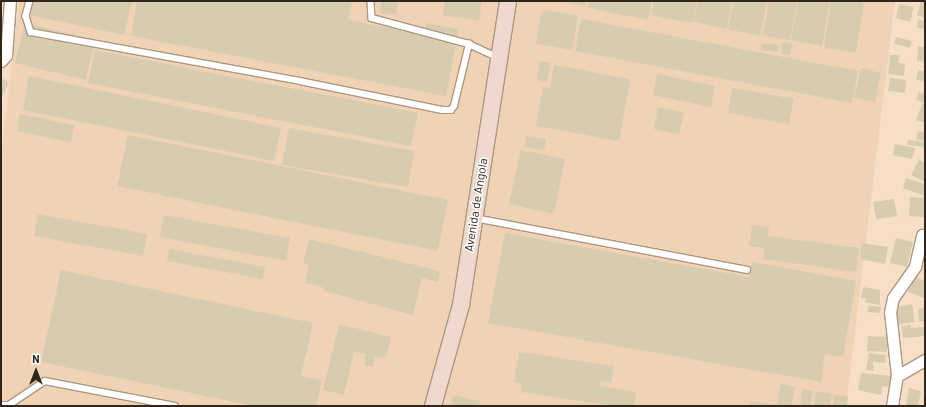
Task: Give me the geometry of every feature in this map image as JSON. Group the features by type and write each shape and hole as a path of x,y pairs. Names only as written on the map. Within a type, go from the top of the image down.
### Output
{"main road":[{"name":"Avenida de Angola","path":"433,406 461,305 508,1"}],"street":[{"path":"1,61 6,55 10,1"},
{"path":"892,406 897,376 890,312 893,298 915,266 922,234"},
{"path":"897,376 925,360"}],"lane":[{"path":"30,1 26,16 31,32 277,76 442,110 451,110 454,106 469,44"},
{"path":"371,1 372,18 469,44 499,58"},
{"path":"475,218 747,270"},
{"path":"1,405 9,405 45,381 176,406"}],"shaded area":[{"path":"19,1 895,1 846,406 1,406 1,155"}],"building":[{"path":"33,1 132,1 124,35 29,15"},
{"path":"137,1 352,1 348,20 424,35 426,23 459,29 446,96 131,36"},
{"path":"381,1 399,1 396,15 380,13"},
{"path":"445,1 482,1 479,21 443,15"},
{"path":"562,1 586,1 585,6"},
{"path":"589,1 652,1 648,20 588,8"},
{"path":"654,1 697,1 693,23 651,15"},
{"path":"698,1 732,1 727,29 694,22"},
{"path":"734,1 767,1 760,36 728,29"},
{"path":"769,1 797,1 790,40 763,35"},
{"path":"798,1 830,1 822,46 791,40"},
{"path":"831,1 864,1 856,53 824,48"},
{"path":"921,1 925,2 925,18 917,15"},
{"path":"899,4 914,7 910,22 896,18"},
{"path":"542,10 578,15 572,50 536,44"},
{"path":"581,19 858,71 852,103 575,51"},
{"path":"918,20 925,21 925,29 917,28"},
{"path":"25,23 95,40 86,80 15,63"},
{"path":"896,37 912,41 910,48 894,44"},
{"path":"782,42 792,43 790,55 781,54"},
{"path":"762,43 779,45 778,52 761,50"},
{"path":"918,47 925,47 925,62 917,61"},
{"path":"95,50 418,113 411,146 88,83"},
{"path":"890,55 899,55 898,63 905,64 904,76 888,74"},
{"path":"540,61 550,63 547,82 537,80"},
{"path":"554,65 630,79 619,141 536,126 543,87 550,88"},
{"path":"861,68 881,73 875,102 854,98"},
{"path":"924,68 925,81 916,80 918,70 924,72"},
{"path":"657,74 715,86 711,107 653,95"},
{"path":"29,76 281,128 274,161 23,110"},
{"path":"1,78 9,82 1,99"},
{"path":"890,78 906,80 905,93 888,91"},
{"path":"732,88 794,99 789,124 728,113"},
{"path":"919,92 925,94 925,103 916,100"},
{"path":"922,104 925,105 925,123 916,120"},
{"path":"658,107 684,112 679,134 654,129"},
{"path":"20,114 74,125 71,142 17,131"},
{"path":"289,128 414,151 408,187 282,165"},
{"path":"918,131 925,132 924,141 916,139"},
{"path":"128,135 448,200 438,251 117,186"},
{"path":"526,136 546,139 544,150 524,147"},
{"path":"908,140 924,142 924,147 907,145"},
{"path":"895,144 915,148 912,159 893,155"},
{"path":"521,150 565,159 554,214 509,204"},
{"path":"919,160 925,163 925,182 911,175"},
{"path":"906,178 925,184 925,196 903,188"},
{"path":"910,197 925,198 924,217 909,216"},
{"path":"894,199 897,216 876,219 873,202"},
{"path":"38,214 147,234 143,256 34,236"},
{"path":"164,215 290,238 286,261 160,237"},
{"path":"752,225 769,227 768,236 859,248 856,272 763,259 765,248 749,246"},
{"path":"505,233 749,277 752,262 856,281 843,357 825,354 821,382 488,323"},
{"path":"896,238 913,242 907,267 890,263"},
{"path":"309,239 440,271 438,282 422,278 413,315 324,291 325,288 305,283 309,265 303,264"},
{"path":"862,243 888,247 885,264 860,259"},
{"path":"169,249 265,267 263,279 167,261"},
{"path":"61,270 313,323 301,376 322,380 316,406 254,406 41,362"},
{"path":"915,277 925,281 924,298 908,292"},
{"path":"863,287 880,290 880,305 865,302 866,298 861,298"},
{"path":"912,304 915,322 898,324 896,307"},
{"path":"868,306 881,307 880,313 868,312"},
{"path":"925,308 925,321 919,322 918,309"},
{"path":"339,324 391,337 386,358 375,356 373,367 364,365 366,354 354,352 344,395 323,390"},
{"path":"911,325 911,328 924,327 925,336 903,338 902,326"},
{"path":"868,336 888,337 887,352 867,351"},
{"path":"519,352 614,366 611,383 600,381 599,386 636,392 634,406 614,406 521,392 522,383 514,382"},
{"path":"869,353 886,355 885,363 873,362 874,371 866,370"},
{"path":"861,373 892,376 889,387 882,386 881,395 858,390"},
{"path":"781,384 795,387 791,406 750,406 751,401 777,405"},
{"path":"909,388 921,391 918,406 906,405"},
{"path":"803,389 813,391 810,406 800,406"},
{"path":"816,391 832,394 830,406 814,405"},
{"path":"453,395 480,401 479,406 451,406"},
{"path":"834,395 848,396 847,406 833,406"}]}
